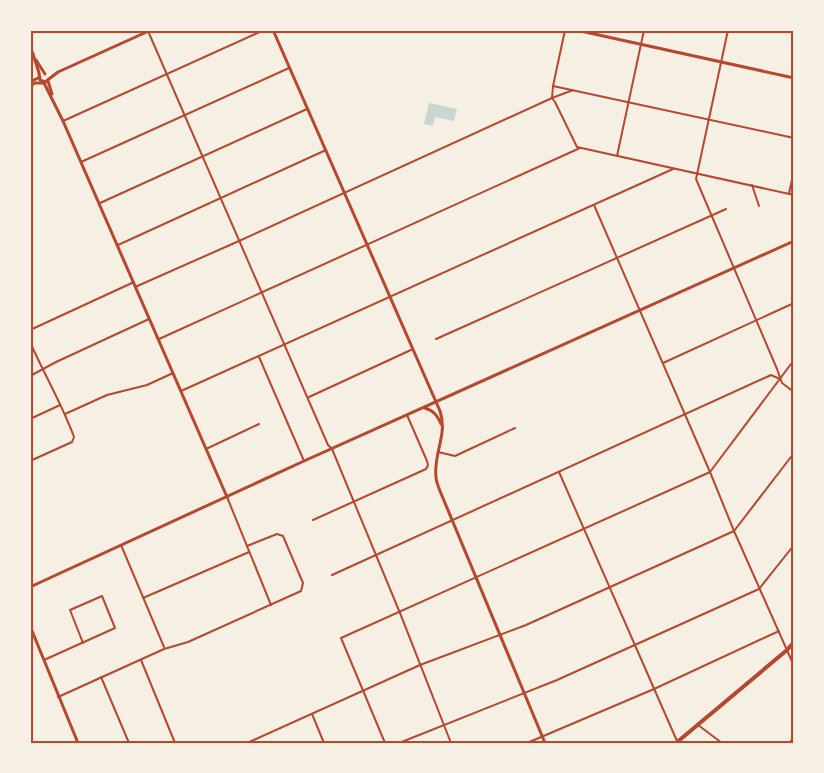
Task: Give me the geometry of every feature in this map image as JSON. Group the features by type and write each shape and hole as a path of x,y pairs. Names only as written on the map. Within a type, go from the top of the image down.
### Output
{"main road":[{"path":"676,742 794,642"},
{"path":"791,743 794,738"}],"street":[{"path":"63,121 264,30"},
{"path":"273,30 443,419 435,476 544,743"},
{"path":"565,30 552,98 574,145 794,195"},
{"path":"576,30 598,32 641,45 794,78"},
{"path":"617,156 644,30"},
{"path":"728,30 697,174 698,186 780,379 794,392"},
{"path":"30,84 46,81 58,72 149,31 220,199 328,445 332,449 451,743"},
{"path":"30,47 40,80 46,81"},
{"path":"33,54 48,77 46,81 54,102 227,497 271,604"},
{"path":"81,162 290,68"},
{"path":"30,84 41,75 58,72"},
{"path":"553,86 794,138"},
{"path":"30,330 239,241 573,90"},
{"path":"99,203 307,108"},
{"path":"158,339 580,148"},
{"path":"117,245 326,150"},
{"path":"181,391 673,169"},
{"path":"789,193 794,171"},
{"path":"752,185 759,206"},
{"path":"594,206 794,666"},
{"path":"436,339 726,209"},
{"path":"30,587 794,241"},
{"path":"662,363 794,303"},
{"path":"30,376 149,319"},
{"path":"30,342 74,437 72,442 30,461"},
{"path":"308,397 413,349"},
{"path":"258,357 304,461"},
{"path":"385,743 341,638 710,472 794,360"},
{"path":"65,414 107,394 147,385 173,373"},
{"path":"332,575 771,375 780,379"},
{"path":"30,420 60,405"},
{"path":"423,408 431,410 443,428"},
{"path":"313,520 426,469 427,461 407,415"},
{"path":"206,449 259,424"},
{"path":"438,452 455,456 515,428"},
{"path":"248,743 420,665 526,625 734,531 794,453"},
{"path":"559,472 676,742"},
{"path":"58,697 164,648 188,642 302,589 303,583 283,536 277,534 247,546"},
{"path":"121,545 164,648"},
{"path":"399,743 524,693 759,589 794,545"},
{"path":"143,598 249,552"},
{"path":"44,660 83,643 115,628 102,596 70,610 83,643"},
{"path":"30,626 78,743"},
{"path":"527,743 654,689 779,631"},
{"path":"141,660 175,743"},
{"path":"101,678 129,743"},
{"path":"312,714 324,743"},
{"path":"698,725 722,743"}],"shaded area":[{"path":"429,103 457,109 454,121 435,117 433,126 424,124"}]}
